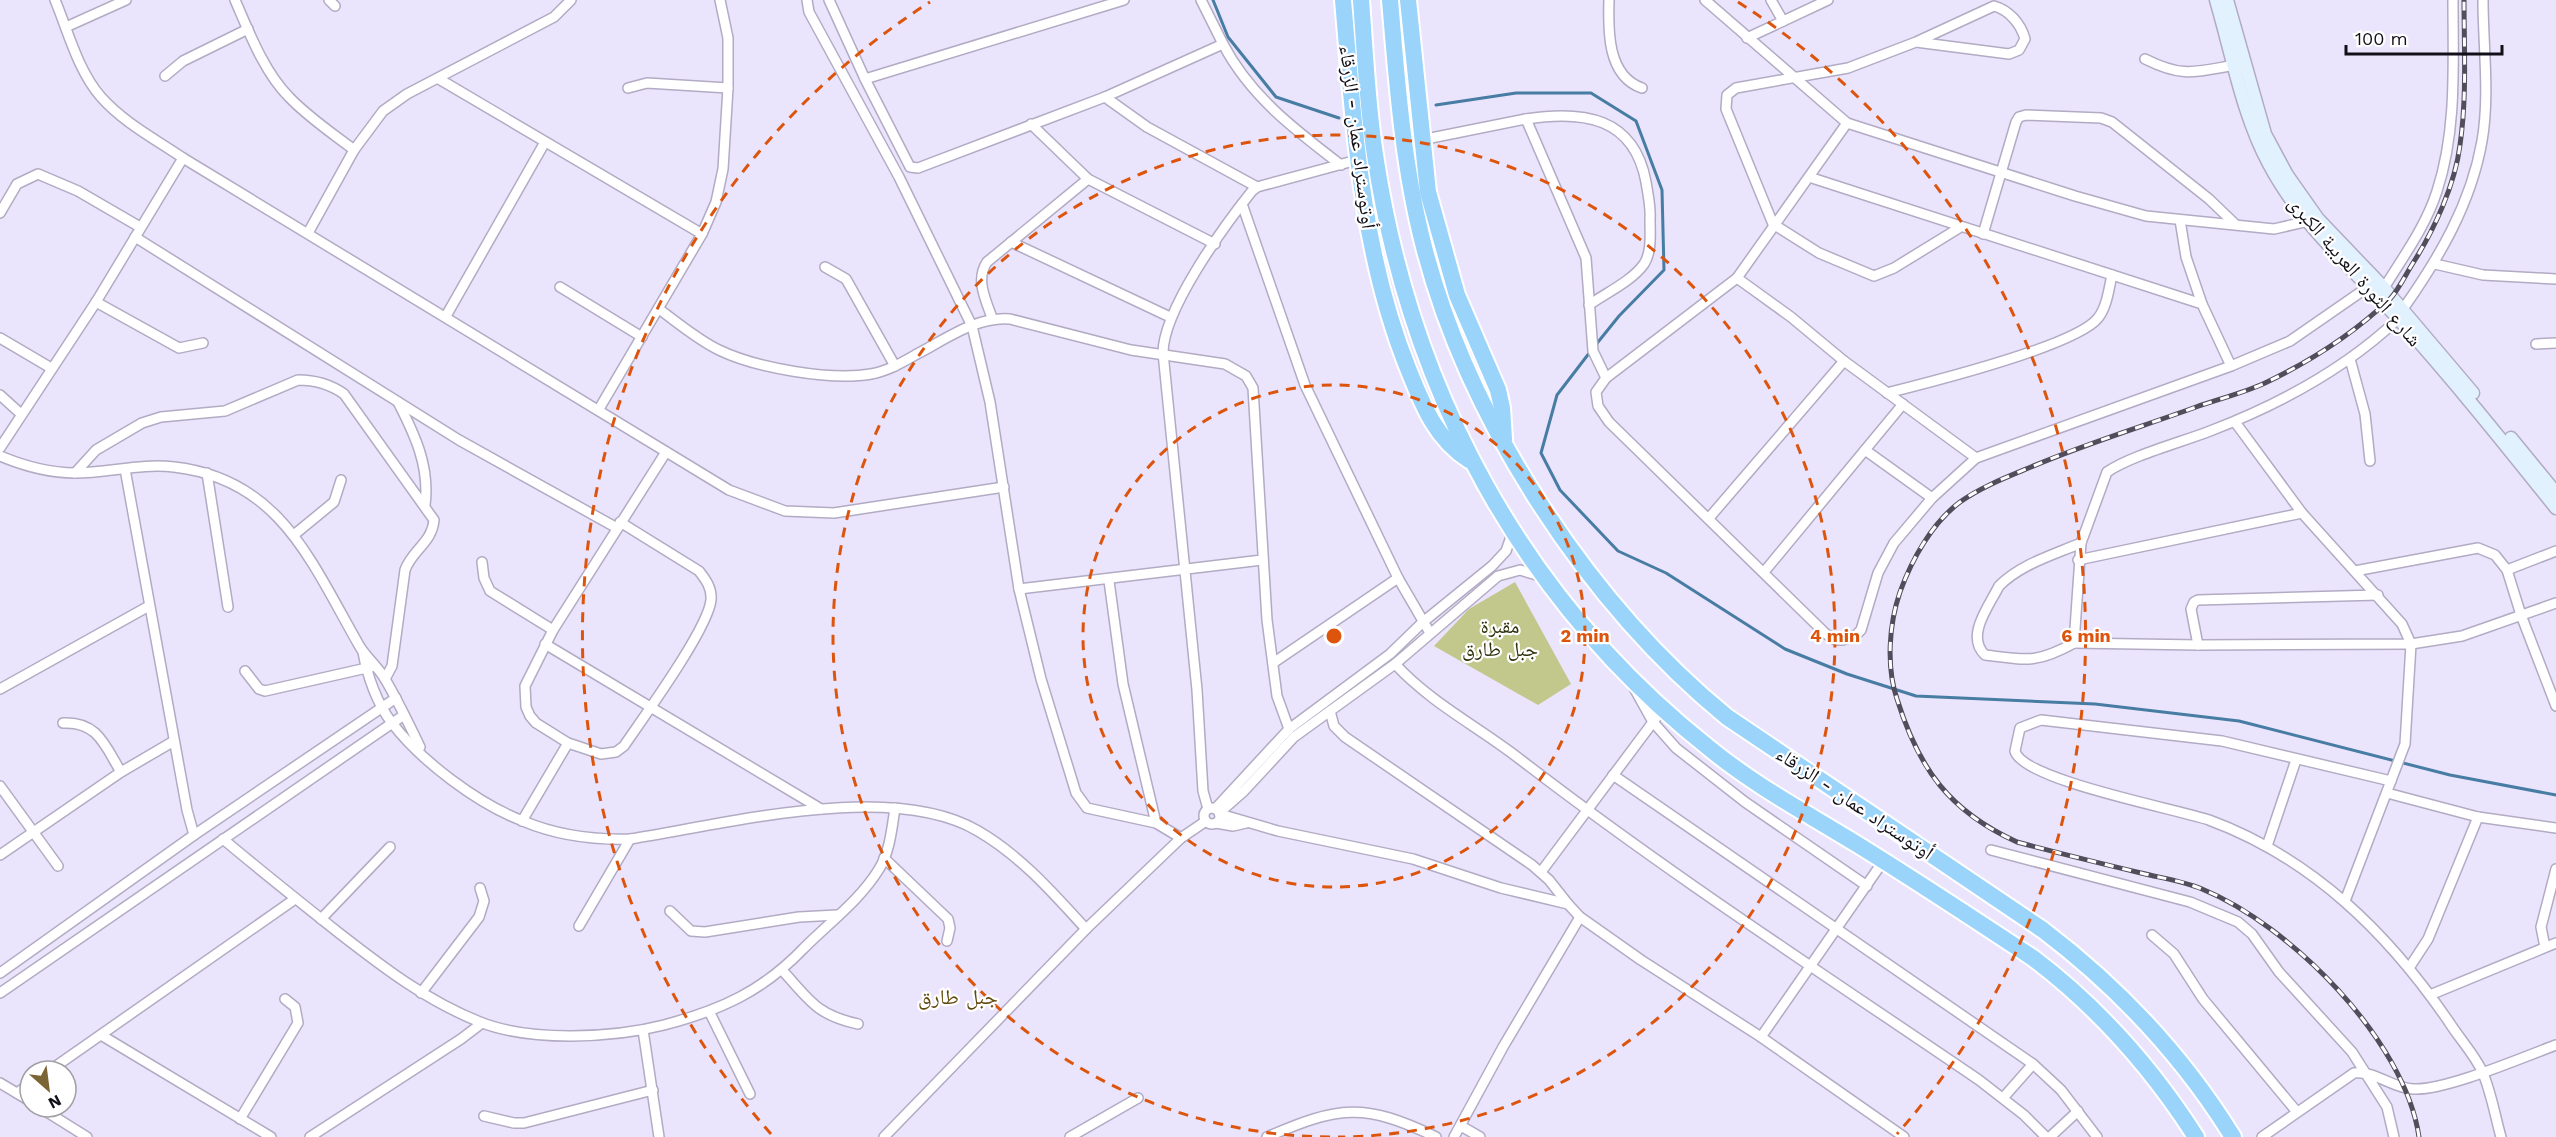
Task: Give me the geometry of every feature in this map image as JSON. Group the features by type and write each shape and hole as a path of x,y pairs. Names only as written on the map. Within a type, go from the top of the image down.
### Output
{"highway":[{"name":"أوتوستراد عمان - الزرقاء","path":"1343,0 1364,208 1389,315 1413,380 1433,425 1450,446 1472,461"},
{"name":"أوتوستراد عمان - الزرقاء","path":"1361,0 1375,155 1395,258 1409,309 1434,382 1472,461 1542,577 1599,646 1630,679 1657,716 2033,958 2073,990 2137,1056 2196,1137"},
{"name":"أوتوستراد عمان - الزرقاء","path":"1390,0 1405,156 1424,249 1440,299 1481,399 1503,443 1543,508 1600,586 1658,654 1689,686 1727,717 2066,947 2109,984 2155,1032 2191,1076 2233,1137"},
{"name":"أوتوستراد عمان - الزرقاء","path":"1408,0 1428,192 1457,295 1498,390 1502,408 1503,443"},
{"path":"1440,299 1457,295"},
{"path":"1389,315 1409,309"}],"main road":[{"name":"شارع الثورة العربية الكبرى","path":"2216,0 2255,137 2285,192 2384,288 2400,314 2556,508"},
{"name":"شارع الثورة العربية الكبرى","path":"2227,0 2265,134 2313,221 2368,287 2400,314 2556,493"}],"street":[{"path":"55,0 86,75 100,95 117,112 183,158 745,498 802,513 854,511 1004,487"},
{"path":"66,27 126,0"},
{"path":"235,0 248,29 289,98 354,150"},
{"path":"308,233 354,150 388,107 554,17 571,0"},
{"path":"599,409 702,234 716,202 723,170 728,88 728,38 720,0"},
{"path":"807,0 809,12 899,177 972,326 990,402 1019,590 1041,679 1079,800 1088,808 1096,811 1156,823 1181,838"},
{"path":"843,0 830,2 865,79 910,167 918,168 1105,96 1222,44"},
{"path":"865,79 1124,0"},
{"path":"1201,0 1222,44 1243,75 1276,115 1341,165"},
{"path":"1609,0 1609,38 1614,56 1626,79 1642,88"},
{"path":"1705,0 1847,123 2146,216 2274,229 2313,221"},
{"path":"1771,0 1783,21"},
{"path":"1748,38 1828,0"},
{"path":"2234,0 2234,20"},
{"path":"2384,288 2422,226 2437,193 2446,158 2453,96 2453,0"},
{"path":"2074,643 2078,560 2081,543 2107,472 2235,422 2322,377 2350,358 2400,314 2435,264 2462,207 2474,175 2482,140 2485,102 2483,0"},
{"path":"1916,42 2009,54 2019,50 2025,39 2018,24 2001,8 1994,6 1916,42 1839,71 1736,88 1727,95 1728,117 1773,225 1819,253 1874,276 1894,268 1959,228"},
{"path":"165,76 183,62 248,29"},
{"path":"2145,59 2163,68 2188,74 2235,65"},
{"path":"439,79 702,234"},
{"path":"628,88 647,83 728,88"},
{"path":"1105,96 1147,127 1257,187"},
{"path":"1421,140 1552,115 1578,116 1602,122 1620,131 1641,159 1651,211 1646,261 1635,273 1589,305"},
{"path":"1983,234 2019,117 2026,115 2101,117 2112,122 2209,199 2235,224"},
{"path":"1526,119 1584,251 1593,351 1606,378"},
{"path":"1847,123 1737,278 1606,378 1596,392 1603,415 1826,634 1836,640 1850,638 1861,630 1878,573 1887,556 1932,498 1976,458 2231,366 2290,341 2368,287"},
{"path":"1031,124 1088,179 1215,244"},
{"path":"446,316 545,142"},
{"path":"0,448 96,302 183,158"},
{"path":"1214,815 1203,791 1197,690 1162,353 1164,332 1170,317 1215,244 1242,204 1257,187 1358,160"},
{"path":"0,213 17,184 38,174 78,192 140,227"},
{"path":"1809,177 1959,228 2202,304"},
{"path":"992,318 982,287 982,271 987,262 1088,179"},
{"path":"1242,204 1305,386 1398,578 1430,633"},
{"path":"2180,220 2186,257 2202,304 2231,366"},
{"path":"135,237 398,402 618,525 699,571 708,582 712,597 703,624 624,747 616,752 596,753 568,743 536,723 525,707 525,686 553,630 618,525 666,452"},
{"path":"1011,242 1170,317"},
{"path":"2435,264 2483,275 2556,279"},
{"path":"825,267 846,279 895,366"},
{"path":"1887,393 2015,356 2074,335 2099,318 2112,275"},
{"path":"1737,278 1791,317 1844,361 1976,458"},
{"path":"560,286 642,337"},
{"path":"96,302 179,348 203,343"},
{"path":"659,309 717,349 753,364 854,375 872,374 895,366 992,318 1010,319 1131,350 1225,364 1240,371 1250,381 1258,449 1262,560 1273,663 1277,696 1290,729"},
{"path":"0,338 51,368"},
{"path":"2536,344 2556,342"},
{"path":"2350,358 2365,414 2370,460"},
{"path":"1709,518 1844,361"},
{"path":"75,473 96,450 142,423 160,417 225,411 298,380 324,383 344,394 434,520 431,535 408,562 405,570 392,666 385,679"},
{"path":"0,395 21,414"},
{"path":"398,402 420,449 427,492 425,505"},
{"path":"1764,572 1903,404"},
{"path":"2235,422 2302,513 2402,624 2411,644 2405,744 2345,901"},
{"path":"1865,450 1932,498"},
{"path":"0,456 45,471 75,473 173,467 207,473 233,482 255,495 295,534 363,652 385,679 423,754"},
{"path":"125,469 187,810 194,835"},
{"path":"207,473 228,607"},
{"path":"295,534 334,502 341,480"},
{"path":"2078,560 2302,513"},
{"path":"1214,815 1290,729 1390,654 1423,622 1500,559 1513,531"},
{"path":"2081,543 2022,569 1999,586 1976,636 1977,646 1985,655 2020,659 2048,657 2074,643 2411,644 2462,636 2556,603"},
{"path":"2355,571 2478,548 2495,555 2507,570 2521,615 2556,706"},
{"path":"2507,570 2556,552"},
{"path":"1019,590 1108,581 1262,560"},
{"path":"482,562 484,578 490,591 553,630"},
{"path":"884,1137 893,1133 1086,928 1181,838 1244,791 1294,737 1395,664 1498,576 1520,570 1542,577"},
{"path":"1273,663 1398,578"},
{"path":"1108,581 1124,684 1156,823"},
{"path":"2198,645 2191,609 2194,602 2198,600 2378,595"},
{"path":"0,689 149,606"},
{"path":"545,644 822,809"},
{"path":"363,652 366,670 392,723 461,787 522,821 577,836 604,840 630,839 822,809 895,808 929,812 948,818 992,840 1028,868 1086,928"},
{"path":"245,671 260,689 265,691 366,670 375,664"},
{"path":"1395,664 1429,698 1517,756 1585,811 2003,1098 2048,1137 2078,1111"},
{"path":"0,973 194,835 382,705 396,698"},
{"path":"1330,711 1334,726 1345,737 1541,872 1580,917 1641,960 1761,1036 1904,1137"},
{"path":"0,993 404,715"},
{"path":"1541,872 1657,716 1676,748 1710,776 1867,886"},
{"path":"2391,781 2222,741 2041,720 2026,723 2017,734 2016,757 2044,773 2063,781 2209,820 2267,846 2315,875 2345,901 2409,968 2430,994 2482,1072 2501,1137"},
{"path":"63,723 76,722 91,728 98,734 121,772"},
{"path":"0,855 121,772 174,741"},
{"path":"522,821 568,743"},
{"path":"2267,846 2296,760"},
{"path":"1613,775 2033,1064 2061,1090 2097,1137"},
{"path":"0,786 58,866"},
{"path":"2387,793 2478,817 2556,828"},
{"path":"223,839 389,973 421,993 482,1023 520,1031 556,1035 643,1030 710,1013 783,971 871,879 884,858 895,808"},
{"path":"1214,815 1236,816 1246,823 1413,859 1501,888 1568,904"},
{"path":"2409,968 2428,939 2478,817"},
{"path":"579,926 630,839"},
{"path":"321,919 390,847"},
{"path":"1991,850 2190,902 2238,922 2252,934 2288,982 2335,1032 2366,1073 2387,1107 2394,1137"},
{"path":"884,858 948,919 950,928 947,941"},
{"path":"1761,1036 1884,860"},
{"path":"2545,947 2541,927 2556,869"},
{"path":"421,993 480,917 484,902 480,888"},
{"path":"66,1059 295,899"},
{"path":"670,912 691,931 705,932 779,920 837,915"},
{"path":"1454,1137 1508,1037 1580,917"},
{"path":"2152,935 2174,954 2203,999 2297,1112"},
{"path":"2430,994 2556,943"},
{"path":"783,971 823,1013 831,1018 858,1024"},
{"path":"240,1119 298,1023 294,1007 285,999"},
{"path":"710,1013 750,1094"},
{"path":"310,1137 482,1023"},
{"path":"643,1030 659,1137"},
{"path":"101,1035 271,1137"},
{"path":"2262,1137 2349,1075 2366,1073 2414,1089 2482,1072 2556,1045"},
{"path":"2003,1098 2033,1064"},
{"path":"0,1083 17,1093"},
{"path":"484,1116 524,1123 653,1090"},
{"path":"1070,1137 1138,1098"},
{"path":"1267,1137 1315,1117 1342,1111 1390,1117 1436,1137"},
{"path":"58,1119 87,1137"},
{"path":"1461,1126 1480,1137"}],"green space":[{"name":"مقبرة جبل طارق","path":"1515,582 1571,684 1538,705 1434,646 1469,609"}],"waterway":[{"path":"1213,0 1228,37 1276,97 1339,118"},
{"path":"1436,105 1516,93 1591,93 1636,121 1662,190 1664,270 1619,316 1594,347"},
{"path":"1590,352 1557,395 1541,453 1560,490 1618,551 1666,573 1785,649 1847,674 1916,696 2095,704 2239,721 2450,775 2556,795"}],"railway":[{"path":"2419,1137 2409,1100 2392,1062 2367,1025 2338,990 2306,958 2271,929 2236,906 2195,886 2017,842 1993,830 1955,802 1940,785 1915,747 1897,699 1891,673 1890,645 1896,604 1910,567 1940,520 1960,502 1994,483 2092,443 2265,383 2331,346 2390,299 2436,222 2454,176 2462,127 2464,0"}],"district":[{"name":"جبل طارق","path":"958,997"}]}
